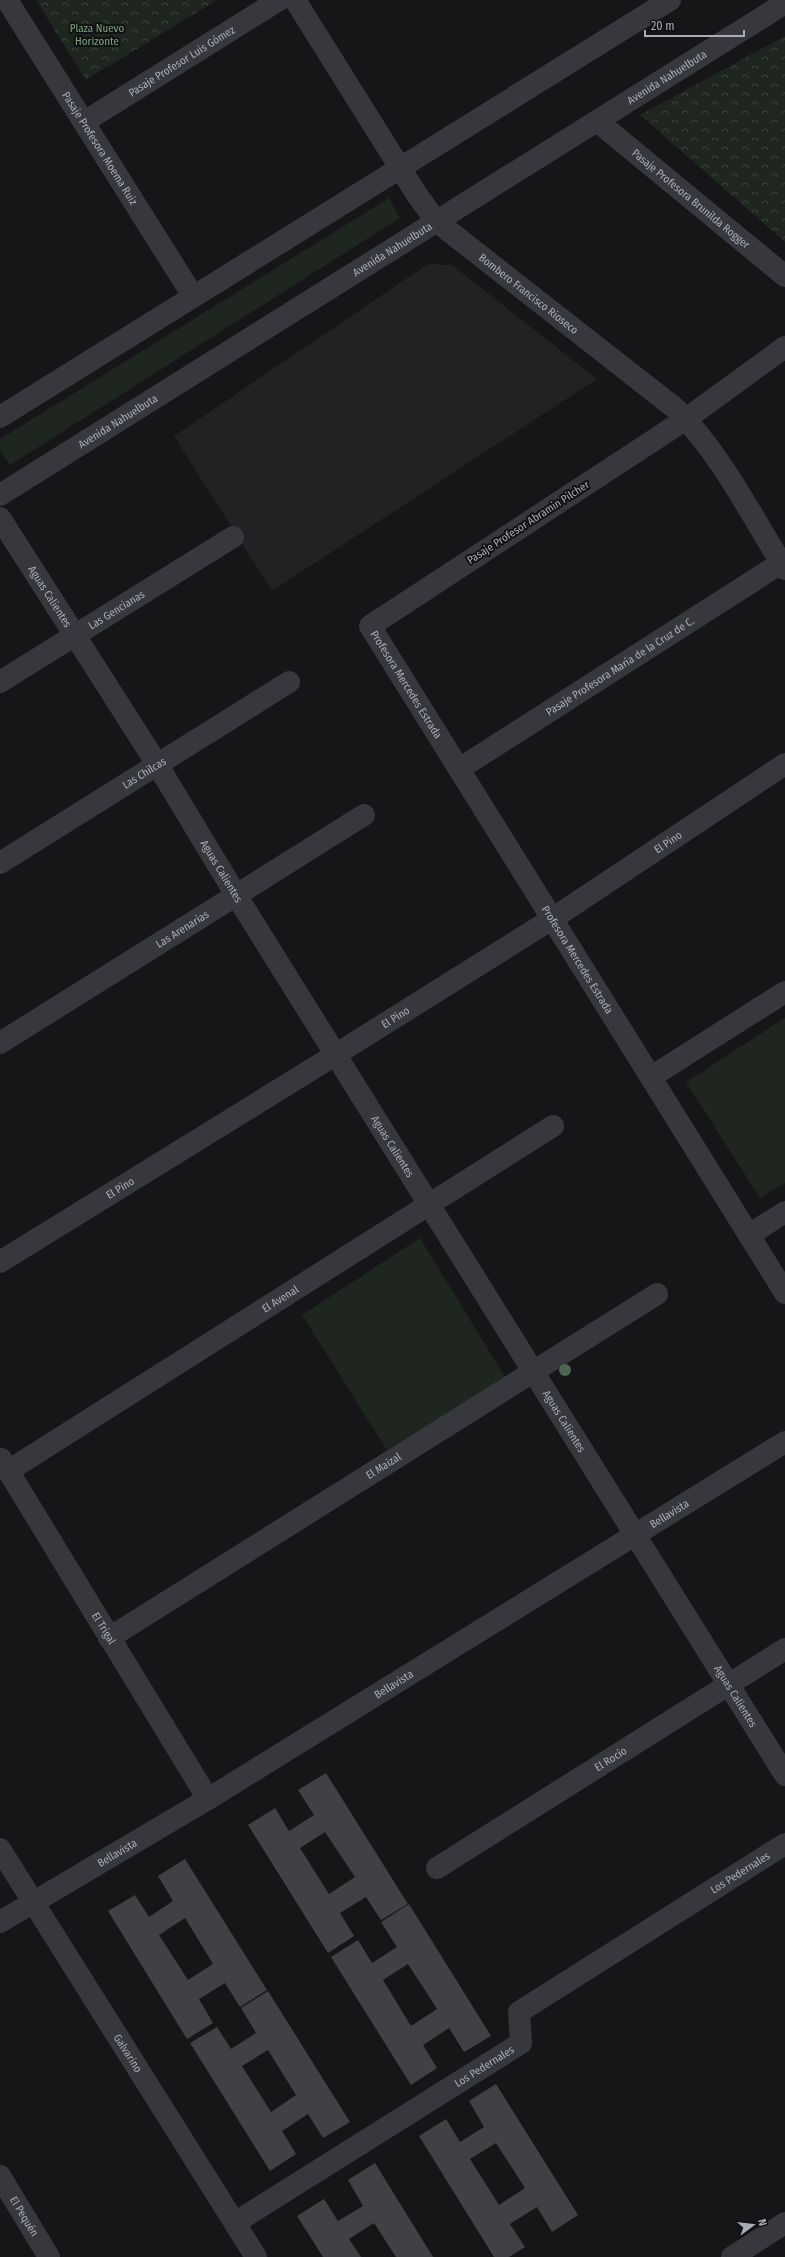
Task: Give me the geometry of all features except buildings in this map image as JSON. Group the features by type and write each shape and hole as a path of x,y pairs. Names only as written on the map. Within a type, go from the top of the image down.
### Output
{"street":[{"name":"Pasaje Profesora Moema Ruiz","path":"7,0 193,296"},
{"name":"Pasaje Profesor Luis Gómez","path":"84,122 280,0"},
{"name":"Bombero Francisco Rioseco","path":"295,0 400,168 436,221 686,419 710,449 783,566"},
{"path":"0,417 670,0"},
{"name":"Avenida Nahuelbuta","path":"0,495 785,3"},
{"name":"Pasaje Profesora Brunilda Rogger","path":"597,121 785,276"},
{"name":"Pasaje Profesor Abramin Pilcher","path":"370,626 686,419 785,347"},
{"name":"Aguas Calientes","path":"0,518 157,764 236,895 785,1775"},
{"name":"Las Gencianas","path":"0,682 234,537"},
{"name":"Pasaje Profesora María de la Cruz de C.","path":"459,769 783,566"},
{"name":"Profesora Mercedes Estrada","path":"370,626 785,1293"},
{"name":"Las Chilcas","path":"0,863 289,682"},
{"name":"El Pino","path":"0,1262 336,1055 552,918 785,764"},
{"name":"Las Arenarias","path":"0,1043 364,815"},
{"path":"651,1077 785,992"},
{"name":"El Avenal","path":"4,1465 430,1204 553,1126"},
{"path":"749,1235 785,1212"},
{"name":"El Maizal","path":"109,1638 658,1294"},
{"name":"Bellavista","path":"0,1922 32,1901 208,1799 636,1536 785,1442"},
{"name":"El Trigal","path":"4,1465 208,1799"},
{"name":"El Rocío","path":"437,1868 785,1649"},
{"name":"Los Pedernales","path":"236,2222 521,2042 519,2012 785,1844"},
{"name":"Galvarino","path":"0,1849 236,2222 256,2257"},
{"name":"El Pequén","path":"0,2176 49,2257"},
{"path":"732,2257 785,2223"}],"shaded area":[{"path":"428,264 452,265 597,379 272,591 174,436"}],"green space":[{"name":"Plaza Nuevo Horizonte","path":"36,0 217,0 86,80"},
{"path":"785,36 785,242 640,115"},
{"path":"389,198 400,218 10,465 0,451 0,439"},
{"path":"785,1018 785,1183 760,1198 686,1082"},
{"path":"420,1238 505,1377 387,1450 302,1315"}]}
